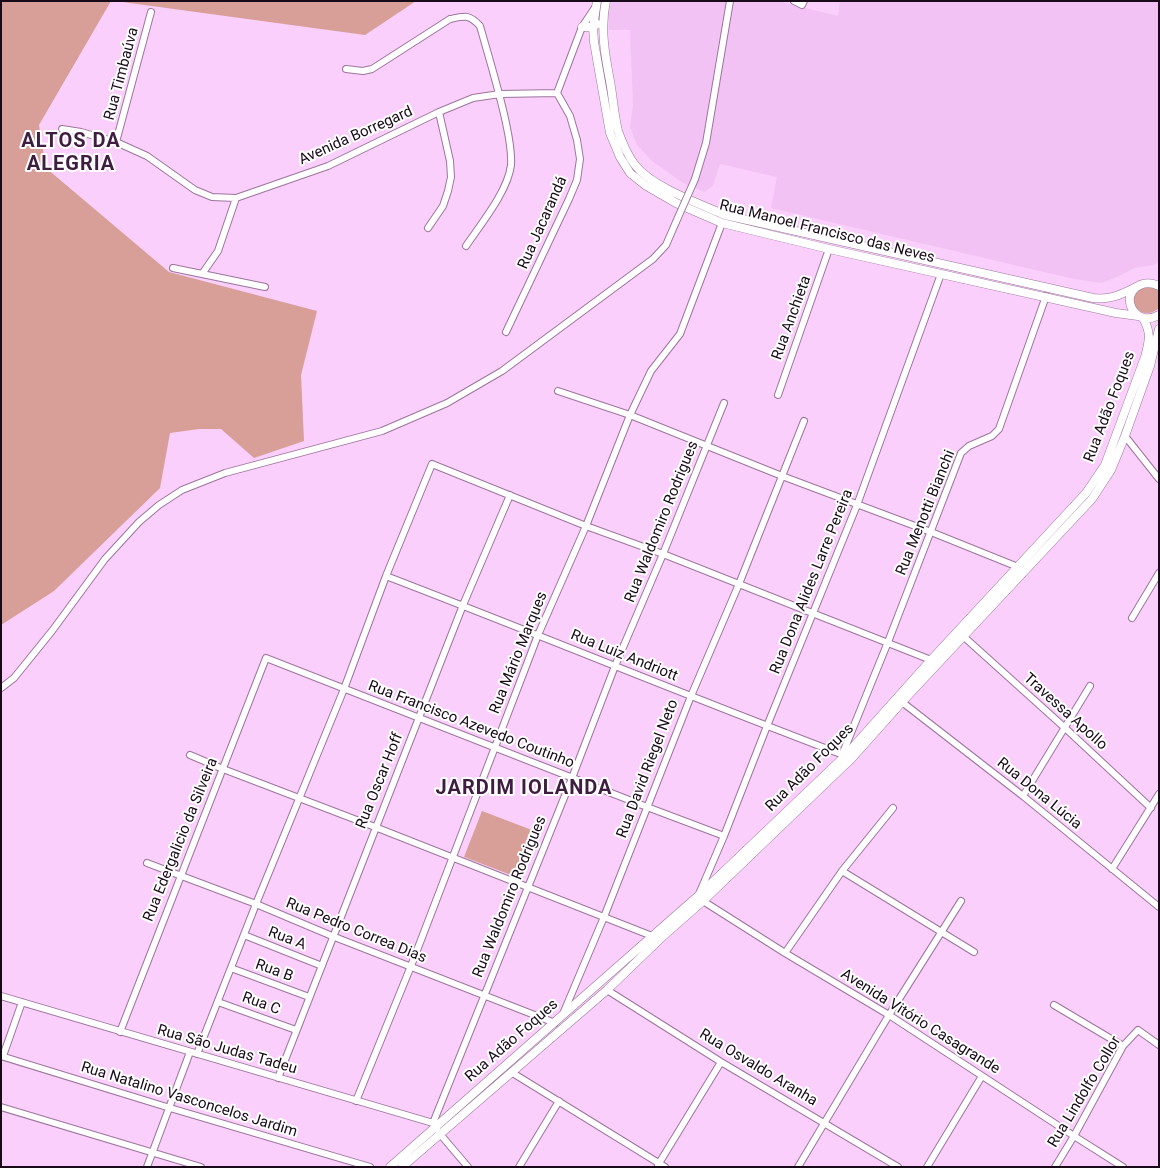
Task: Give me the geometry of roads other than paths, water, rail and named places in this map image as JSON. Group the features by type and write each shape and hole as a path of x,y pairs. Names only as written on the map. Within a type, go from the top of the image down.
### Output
{"main road":[{"name":"Rua Manoel Francisco das Neves","path":"601,4 593,27 594,42 610,133 620,157 630,173 645,185 676,203 722,223 829,249 1116,313 1149,319 1159,315"},
{"name":"Rua Manoel Francisco das Neves","path":"601,4 605,50 618,129 627,152 636,166 648,178 679,196 725,215 1093,298 1104,299 1119,296 1147,283"},
{"path":"582,27 593,27"},
{"path":"1147,283 1159,286"},
{"name":"Rua Adão Foques","path":"846,756 931,660 1086,493 1105,465 1145,357 1149,340 1149,328 1141,317 1134,312 1130,302 1132,291 1136,287"},
{"name":"Rua Adão Foques","path":"402,1167 436,1128 511,1072 607,990 660,939 902,702 1092,499 1111,470 1125,436 1150,366 1159,329"},
{"name":"Rua Adão Foques","path":"390,1167 652,936 701,898"}],"street":[{"path":"1,688 14,678 106,559 139,522 159,505 182,490 225,473 382,431 447,403 502,371 653,259 666,244 694,179 706,143 730,1"},
{"path":"794,1 803,3"},
{"path":"557,93 582,27 601,4"},
{"name":"Rua Timbaúva","path":"116,142 151,12"},
{"path":"346,69 363,71 372,69 450,19 463,16 472,18 480,26 500,94 510,146 511,166 498,197 466,246"},
{"name":"Avenida Borregard","path":"62,129 81,132 116,142 146,156 195,190 212,197 236,198 328,166 439,112 473,98 500,94 557,93"},
{"name":"Rua Jacarandá","path":"506,332 577,180 580,159 577,140 570,116 557,93"},
{"path":"428,228 443,206 451,177 450,161 439,112"},
{"path":"202,274 218,251 236,198"},
{"name":"Rua Mário Marques","path":"356,1101 411,966 538,635 586,526 630,415 650,371 680,334 722,223"},
{"name":"Rua Anchieta","path":"778,395 829,249"},
{"path":"172,268 266,287"},
{"name":"Rua Dona Alides Larre Pereira","path":"701,898 767,726 857,504 941,274"},
{"path":"1147,283 1159,280"},
{"name":"Rua Menotti Bianchi","path":"846,756 961,453 969,446 992,436 999,429 1046,296"},
{"path":"558,391 630,415 1018,567"},
{"name":"Rua Waldomiro Rodrigues","path":"436,1128 484,996 615,666 663,554 724,402"},
{"name":"Rua David Riegel Neto","path":"563,1016 604,917 690,696 739,584 804,421"},
{"path":"1125,436 1159,479"},
{"path":"147,1167 170,1108 218,1002 432,464 931,660"},
{"name":"Rua Oscar Hoff","path":"278,1078 463,605 510,495"},
{"path":"1132,618 1159,573"},
{"name":"Rua Luiz Andriott","path":"386,576 846,756"},
{"name":"Travessa Apollo","path":"963,636 1151,808"},
{"name":"Rua Francisco Azevedo Coutinho","path":"266,658 724,836"},
{"name":"Rua Edergalicio da Silveira","path":"120,1032 266,658"},
{"path":"1022,796 1090,686"},
{"name":"Rua Dona Lúcia","path":"902,702 1159,907"},
{"path":"190,755 652,936"},
{"path":"1112,869 1159,794"},
{"path":"785,954 842,871 893,808"},
{"name":"Rua Pedro Correa Dias","path":"147,863 256,904 332,936 555,1023"},
{"path":"842,871 974,952"},
{"name":"Avenida Vitório Casagrande","path":"701,898 785,954 889,1015 1123,1167"},
{"path":"798,1167 889,1015 961,901"},
{"name":"Rua A","path":"244,935 322,966"},
{"name":"Rua B","path":"231,968 309,997"},
{"name":"Rua Osvaldo Aranha","path":"607,990 721,1062 898,1167"},
{"name":"Rua São Judas Tadeu","path":"1,996 356,1101 436,1128"},
{"path":"2,1056 22,1002"},
{"name":"Rua C","path":"218,1002 296,1030"},
{"path":"1054,1005 1123,1046"},
{"name":"Rua Lindolfo Collor","path":"1055,1167 1123,1046 1138,1030 1159,1045"},
{"name":"Rua Natalino Vasconcelos Jardim","path":"2,1056 370,1167"},
{"path":"511,1072 660,1166 721,1062"},
{"path":"927,1167 982,1076"},
{"path":"519,1167 559,1101"},
{"path":"1,1107 201,1167"},
{"path":"436,1128 468,1167"}],"district":[{"name":"ALTOS DA ALEGRIA","path":"71,154"},
{"name":"JARDIM IOLANDA","path":"524,789"}]}
